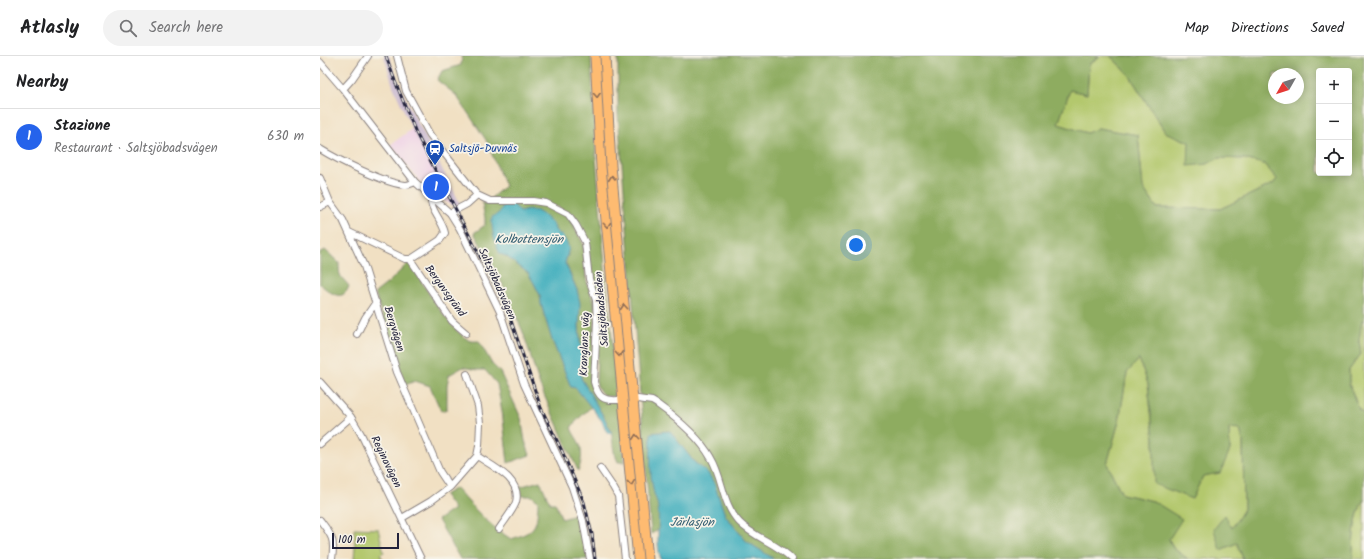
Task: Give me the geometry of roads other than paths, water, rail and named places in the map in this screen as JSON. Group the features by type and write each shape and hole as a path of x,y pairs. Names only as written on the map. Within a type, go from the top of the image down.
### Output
{"highway":[{"name":"Saltsjöbadsleden","path":"595,56 601,167 638,559"},
{"name":"Saltsjöbadsleden","path":"605,56 611,166 648,559"}],"street":[{"path":"343,89 368,56"},
{"path":"397,56 406,91 430,135 477,195 467,204 450,213"},
{"name":"Saltsjöbadsvägen","path":"320,62 343,89 415,182 450,213 460,229 500,312 524,384 572,487 583,521 590,559"},
{"path":"320,149 393,183 408,185 415,182"},
{"name":"Bergvägen","path":"320,178 330,202 343,220 364,266 397,372 440,472 450,487"},
{"name":"Kranglans väg","path":"477,195 490,201 533,201 546,203 568,214 576,225 585,242 589,279 596,300 597,322 594,382 596,390 601,397 608,400 618,400"},
{"path":"349,232 405,259 410,259 440,240 445,233 443,226 432,206 431,202 433,198"},
{"path":"320,207 330,202"},
{"name":"Berguvsgränd","path":"410,259 452,321 466,333"},
{"path":"357,334 365,318 376,302"},
{"path":"402,518 431,501 450,487 477,456 480,423 478,406 467,374"},
{"name":"Reginavägen","path":"320,382 351,417 361,434 421,559"},
{"path":"638,399 652,401 657,404 693,436 712,458 728,505 739,522 748,531 782,551 792,559"},
{"path":"320,444 351,417"},
{"path":"477,456 507,477 517,493 515,504 499,529"},
{"path":"600,468 618,496 625,559"},
{"path":"320,520 332,535 334,547 332,559"}],"water":[{"name":"Kolbottensjön","path":"512,203 520,212 529,210 537,211 542,214 554,225 555,230 565,239 569,248 565,263 577,290 580,303 579,326 583,360 580,366 581,378 612,434 608,433 602,421 576,388 571,387 552,340 541,304 540,295 528,273 506,256 500,254 494,236 492,217 502,209 503,204"},
{"name":"Järlasjön","path":"670,431 694,462 708,473 714,483 725,515 746,541 774,559 661,559 658,547 658,507 651,475 651,433"}],"railway":[{"path":"386,56 416,133 494,283 509,315 541,408 562,451 584,502 592,534 595,559"}],"place":[{"name":"Saltsjö-Duvnäs","path":"435,166"},
{"name":"Stazione","path":"436,187"}]}
